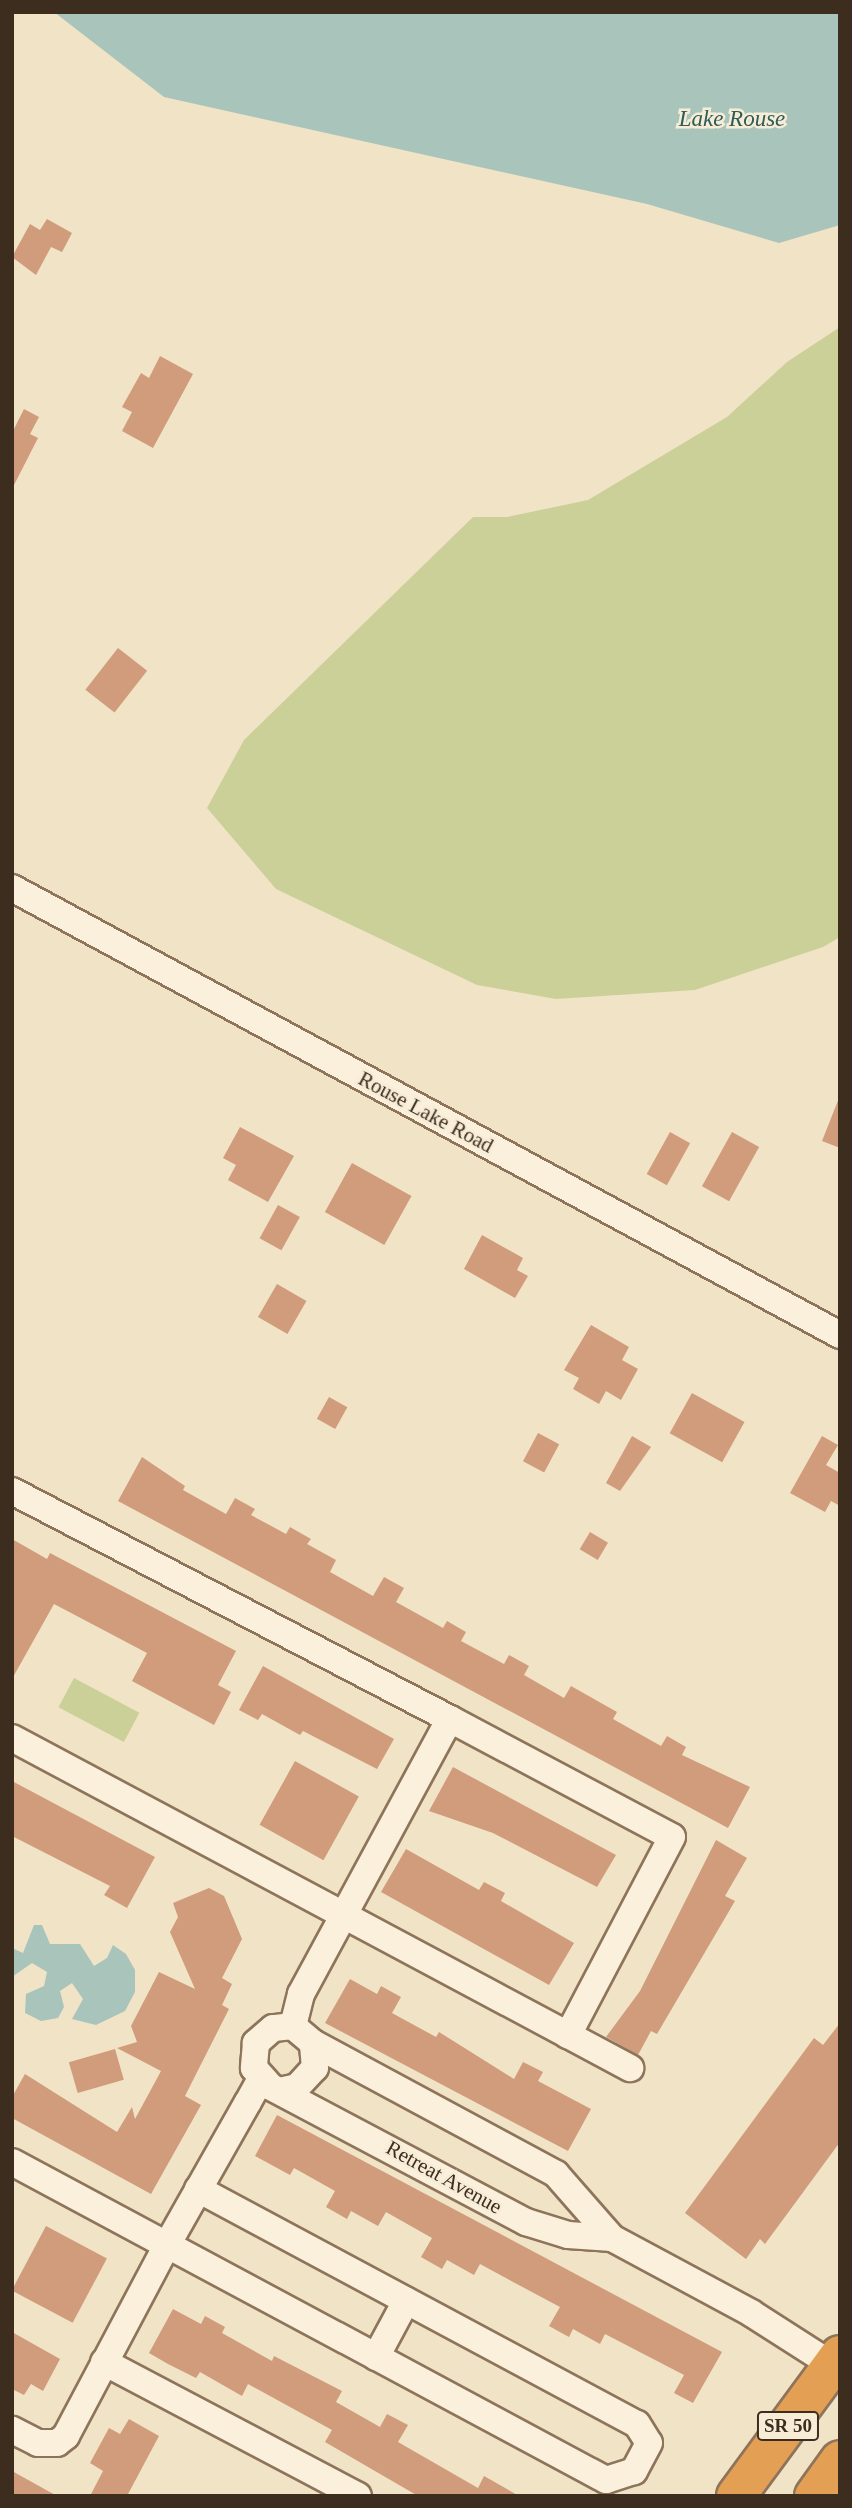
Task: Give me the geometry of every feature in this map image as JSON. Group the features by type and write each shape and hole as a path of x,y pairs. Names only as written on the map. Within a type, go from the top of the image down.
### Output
{"highway":[{"name":"SR 50","path":"736,2496 837,2363"},
{"name":"SR 50","path":"814,2496 840,2460"}],"street":[{"name":"Rouse Lake Road","path":"12,888 840,1335"},
{"path":"12,1491 672,1837 568,2035"},
{"path":"293,2026 300,1994 347,1915 450,1719"},
{"path":"12,1738 630,2068"},
{"path":"293,2026 313,2043 315,2068 297,2087 272,2085 252,2056 256,2043 273,2028 293,2026"},
{"name":"Retreat Avenue","path":"313,2043 556,2174 612,2238 751,2312 837,2363"},
{"path":"12,2430 38,2443 57,2443 198,2189 272,2085"},
{"name":"Retreat Avenue","path":"272,2085 526,2222 568,2235 612,2238"},
{"path":"12,2162 606,2480 634,2471 649,2443 637,2424 198,2189"},
{"path":"376,2357 406,2301"},
{"path":"104,2362 358,2496"}],"green space":[{"path":"840,327 840,937 823,947 695,990 556,999 477,985 276,889 207,808 244,740 473,517 507,517 588,500 727,417 787,362"},
{"path":"74,1678 139,1713 124,1742 59,1707"}],"water":[{"name":"Lake Rouse","path":"54,12 840,12 840,225 779,243 647,204 164,97"},
{"path":"34,1925 42,1925 50,1944 80,1944 94,1966 107,1958 113,1945 126,1954 135,1970 135,1992 125,2011 96,2025 72,2019 83,1999 72,1983 60,1991 64,2007 58,2018 41,2021 25,2013 26,1994 44,1986 47,1972 32,1963 12,1977 12,1948 23,1953"}],"building":[{"path":"47,219 72,233 62,252 51,247 36,275 12,257 30,224 40,230"},
{"path":"160,356 193,374 153,448 122,431 132,412 122,407 141,373 149,378"},
{"path":"24,409 39,417 30,434 38,438 12,489 12,433"},
{"path":"118,648 147,671 115,713 85,690"},
{"path":"840,1098 840,1148 822,1141"},
{"path":"240,1127 294,1156 268,1202 228,1180 236,1165 223,1158"},
{"path":"670,1132 690,1143 667,1185 647,1174"},
{"path":"732,1132 759,1147 729,1201 702,1186"},
{"path":"352,1163 411,1196 384,1245 325,1212"},
{"path":"278,1205 300,1217 281,1250 260,1238"},
{"path":"482,1235 523,1258 517,1270 528,1276 515,1298 464,1269"},
{"path":"277,1284 306,1301 287,1334 258,1317"},
{"path":"591,1325 629,1347 622,1360 638,1369 621,1400 606,1391 599,1404 573,1389 579,1378 564,1370"},
{"path":"692,1393 744,1422 722,1462 670,1433"},
{"path":"329,1397 347,1407 335,1429 317,1419"},
{"path":"538,1433 559,1444 544,1473 523,1461"},
{"path":"632,1436 651,1447 620,1491 606,1483"},
{"path":"822,1436 838,1445 826,1465 840,1473 840,1506 831,1501 825,1512 790,1493"},
{"path":"142,1457 185,1486 183,1490 226,1514 235,1498 255,1509 251,1515 286,1534 290,1527 311,1539 307,1544 336,1560 330,1572 373,1596 384,1577 404,1588 396,1602 443,1628 447,1621 466,1632 461,1641 504,1664 509,1655 529,1666 524,1675 564,1698 571,1686 617,1712 613,1719 661,1746 667,1736 686,1747 682,1755 750,1787 728,1828 118,1501"},
{"path":"590,1532 608,1543 598,1560 580,1549"},
{"path":"12,1539 47,1559 50,1553 236,1651 218,1685 231,1692 214,1725 132,1681 147,1653 54,1604 12,1679"},
{"path":"263,1666 394,1739 377,1769 303,1731 300,1735 262,1714 258,1720 239,1710"},
{"path":"295,1761 359,1796 323,1860 260,1825"},
{"path":"453,1767 616,1855 597,1887 493,1833 429,1811"},
{"path":"12,1781 155,1857 127,1908 104,1895 110,1886 12,1836"},
{"path":"716,1840 747,1858 725,1896 735,1901 657,2034 651,2031 638,2055 606,2037 640,1991"},
{"path":"406,1849 479,1890 484,1882 505,1893 501,1901 574,1943 549,1985 381,1892"},
{"path":"209,1888 224,1896 242,1939 222,1978 232,1984 222,2005 229,2009 185,2096 201,2105 151,2194 12,2118 12,2097 25,2074 117,2132 132,2107 135,2119 161,2071 117,2048 137,2042 131,2026 159,1972 195,1989 170,1932 178,1917 173,1903"},
{"path":"350,1979 377,1994 381,1986 401,1997 392,2013 436,2037 439,2032 514,2079 523,2062 543,2072 538,2081 591,2109 568,2151 325,2023"},
{"path":"840,2023 840,2142 765,2244 760,2239 746,2259 685,2213 814,2038 823,2045"},
{"path":"115,2049 124,2080 78,2093 69,2062"},
{"path":"277,2115 722,2352 693,2403 674,2393 684,2375 605,2334 600,2344 573,2329 569,2337 549,2326 560,2307 480,2264 474,2275 447,2260 442,2269 421,2257 432,2238 386,2212 378,2226 351,2211 347,2219 326,2207 335,2191 294,2168 290,2175 255,2156"},
{"path":"46,2226 107,2258 73,2323 12,2291"},
{"path":"173,2309 201,2324 205,2316 225,2327 222,2333 272,2361 274,2356 342,2391 336,2402 380,2427 387,2414 408,2425 398,2442 478,2488 484,2476 519,2496 418,2496 325,2442 332,2430 248,2384 242,2396 200,2372 196,2378 168,2364 149,2353"},
{"path":"12,2332 60,2359 43,2391 31,2384 24,2395 12,2389"},
{"path":"129,2419 159,2436 127,2496 90,2496 103,2471 90,2463 109,2428 120,2434"},
{"path":"12,2471 57,2496 12,2496"}]}
